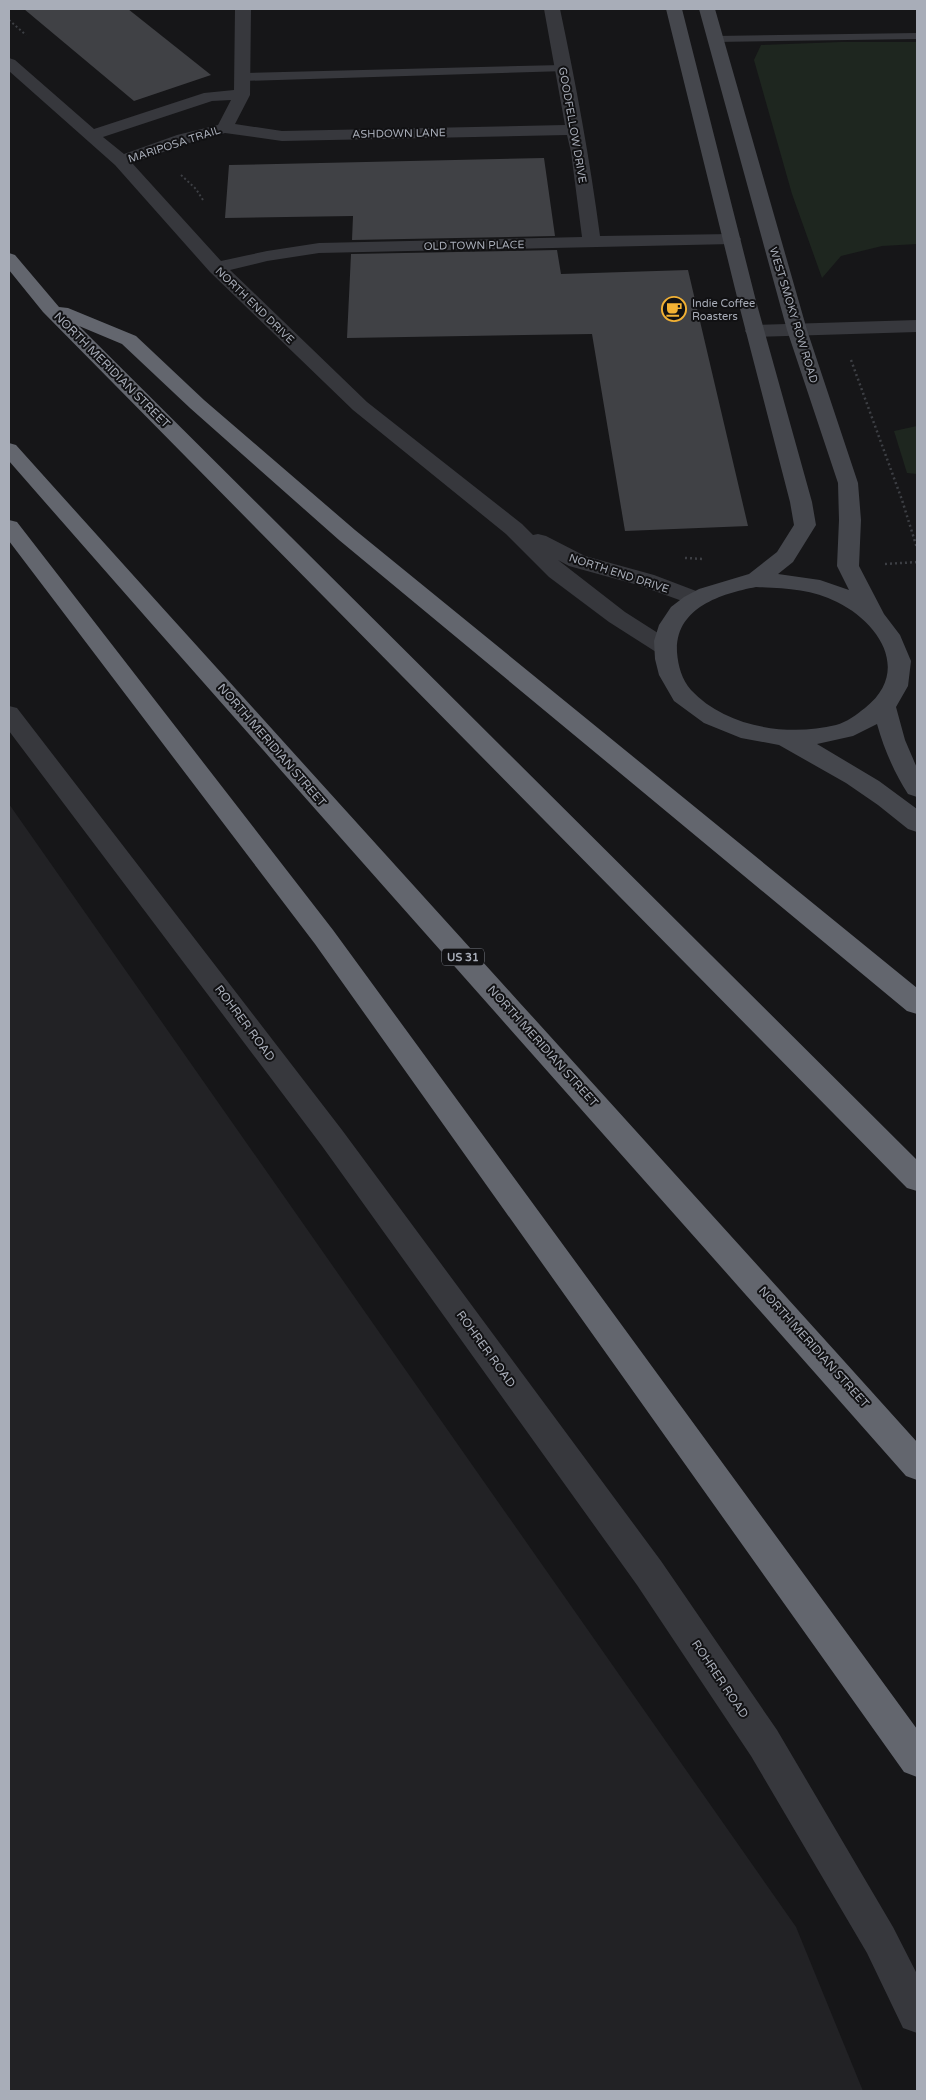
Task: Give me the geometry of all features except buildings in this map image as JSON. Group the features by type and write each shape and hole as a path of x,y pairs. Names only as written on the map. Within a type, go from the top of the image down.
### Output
{"highway":[{"name":"NORTH MERIDIAN STREET","path":"9,259 50,308 917,1179"},
{"path":"50,308 129,340 204,410 354,541 917,1003"},
{"name":"NORTH MERIDIAN STREET","path":"9,448 305,783 532,1033 917,1465"},
{"path":"9,527 324,937 917,1759"}],"street":[{"name":"MARIPOSA TRAIL","path":"121,161 183,139 225,128 242,95 243,9"},
{"name":"GOODFELLOW DRIVE","path":"552,9 562,69 580,152 592,242"},
{"path":"674,9 805,525 785,557 756,580"},
{"name":"WEST SMOKY ROW ROAD","path":"706,9 798,330 848,483 850,520 848,566 875,618"},
{"name":"NORTH END DRIVE","path":"9,63 121,161 217,268 360,406 516,530 557,572 617,617 664,647"},
{"path":"92,136 210,96 242,95"},
{"name":"ASHDOWN LANE","path":"225,128 282,136 574,130"},
{"name":"OLD TOWN PLACE","path":"217,268 267,256 319,248 732,239"},
{"path":"755,331 840,330 917,326"},
{"name":"NORTH END DRIVE","path":"516,530 576,561 646,580 696,598"},
{"path":"756,580 789,581 822,588 851,600 875,618 892,639 900,662 897,686 884,707 859,725 826,736 786,739 747,733 712,718 685,698 668,673 664,647 668,629 679,612 696,598 714,589 756,580"},
{"path":"884,707 892,742 907,774 917,788"},
{"name":"ROHRER ROAD","path":"9,714 332,1138 648,1573 764,1743 880,1940 917,2014"},
{"path":"786,739 841,767 901,809 917,823"}],"lane":[{"path":"715,38 917,36"},
{"path":"242,77 562,69"}],"path":[{"path":"840,330 902,500 917,548"},
{"path":"682,558 712,560"}],"shaded area":[{"path":"917,42 917,244 882,246 841,256 822,278 792,194 754,60 761,45"},
{"path":"917,426 917,474 907,473 894,431"},
{"path":"9,804 796,1927 863,2091 9,2091"}],"place":[{"name":"Indie Coffee Roasters","path":"674,309"}]}
